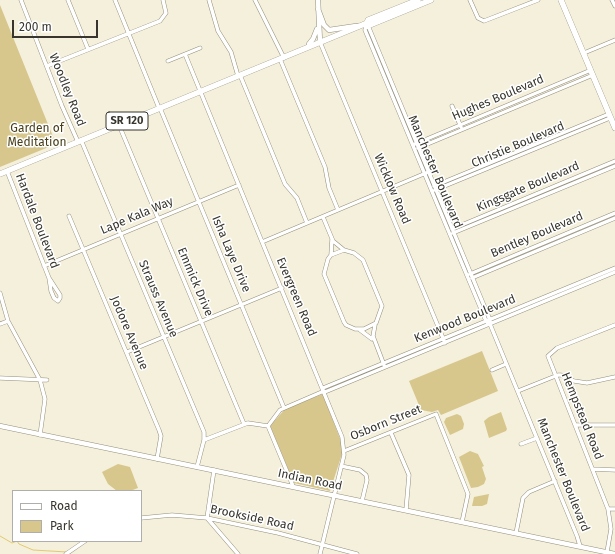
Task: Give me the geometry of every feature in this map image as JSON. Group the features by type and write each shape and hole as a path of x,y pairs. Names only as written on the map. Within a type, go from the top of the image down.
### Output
{"main road":[{"name":"SR 120","path":"281,57 366,24 368,20 416,0"},
{"path":"393,16 393,12 414,4 416,0"},
{"path":"366,24 370,25 431,0"},
{"path":"562,0 615,128"},
{"name":"SR 120","path":"0,174 255,69 309,44 320,42"}],"street":[{"name":"Woodley Road","path":"21,0 67,119 79,141"},
{"path":"68,0 88,49"},
{"name":"Isha Laye Drive","path":"115,0 284,408"},
{"path":"47,66 160,21 165,16 166,10 163,0"},
{"path":"209,0 218,31 231,52 239,75 285,184 297,198 307,223"},
{"path":"255,0 281,57 325,167 329,188 338,210"},
{"path":"318,0 320,42"},
{"path":"470,0 478,18 484,21 538,0"},
{"path":"612,0 615,6"},
{"path":"318,9 324,26 329,30 366,24"},
{"name":"Manchester Boulevard","path":"366,24 369,28 427,173 555,481 580,546"},
{"path":"309,44 313,39 318,25"},
{"path":"584,53 615,40"},
{"name":"Wicklow Road","path":"320,42 444,341"},
{"path":"168,61 200,48"},
{"name":"Evergreen Road","path":"184,54 342,434 344,451 320,554"},
{"name":"Hughes Boulevard","path":"416,146 460,125 592,73"},
{"name":"Hughes Boulevard","path":"416,146 462,130 592,73"},
{"path":"452,106 462,130"},
{"name":"Christie Boulevard","path":"434,189 610,116"},
{"name":"Emmick Drive","path":"119,125 244,424"},
{"name":"Strauss Avenue","path":"79,141 121,234 204,432 204,440 197,467"},
{"name":"Kingsgate Boulevard","path":"451,231 615,161"},
{"name":"Kingsgate Boulevard","path":"451,231 615,166"},
{"name":"Hardale Boulevard","path":"7,171 49,278 60,295 58,300 54,298 51,291 49,278"},
{"path":"262,242 427,173"},
{"name":"Lape Kala Way","path":"44,266 238,185"},
{"name":"Bentley Boulevard","path":"470,276 615,213"},
{"name":"Jodore Avenue","path":"69,216 159,430 161,436 157,459"},
{"path":"323,217 331,238 338,247 354,253 363,260 382,306 381,313 373,332 374,342 384,366"},
{"name":"Bentley Boulevard","path":"470,276 615,218"},
{"path":"331,238 331,255 324,269 326,281 344,322 350,327 360,330 368,335 374,342"},
{"path":"331,255 344,250"},
{"name":"Kenwood Boulevard","path":"284,408 615,268"},
{"name":"Kenwood Boulevard","path":"489,322 615,272"},
{"path":"127,352 282,288"},
{"path":"0,293 8,321 40,380 45,399 40,435"},
{"path":"0,324 8,321"},
{"path":"360,330 368,328 376,323"},
{"name":"Hempstead Road","path":"607,552 611,529 608,509 548,356 557,348 615,326"},
{"path":"492,370 506,364"},
{"path":"518,391 561,375 574,381 587,383 615,377"},
{"path":"0,378 47,380"},
{"path":"268,426 284,408"},
{"name":"Osborn Street","path":"344,451 436,414 468,494 462,522"},
{"path":"204,440 248,423 268,426"},
{"path":"575,425 615,425"},
{"name":"Indian Road","path":"0,426 615,554"},
{"path":"268,426 293,486"},
{"path":"391,433 409,475 406,510"},
{"path":"521,444 537,438"},
{"path":"341,466 360,470 365,473 367,480 362,501"},
{"path":"593,469 615,470"},
{"path":"214,470 208,518 238,554"},
{"path":"516,533 523,498 529,492 555,481"},
{"path":"608,509 615,509"},
{"name":"Brookside Road","path":"142,518 172,514 208,518 278,532 357,554"},
{"path":"66,554 84,542"}],"green space":[{"name":"Garden of Meditation","path":"0,5 56,144 0,167"},
{"path":"482,351 498,391 441,415 438,410 432,412 421,410 409,381"},
{"path":"323,394 342,444 342,454 330,491 294,483 270,426 285,409"},
{"path":"501,412 507,429 506,431 489,438 484,421"},
{"path":"457,414 461,416 464,424 463,429 450,435 444,422 446,418"},
{"path":"470,451 478,454 484,466 482,467 486,479 484,484 471,488 459,457"},
{"path":"118,464 130,467 138,488 133,490 116,490 108,484 102,472"},
{"path":"489,494 487,504 482,506 472,506 474,497"}],"waterway":[{"path":"0,536 12,543 14,542"},
{"path":"18,542 33,550 67,552"}]}
